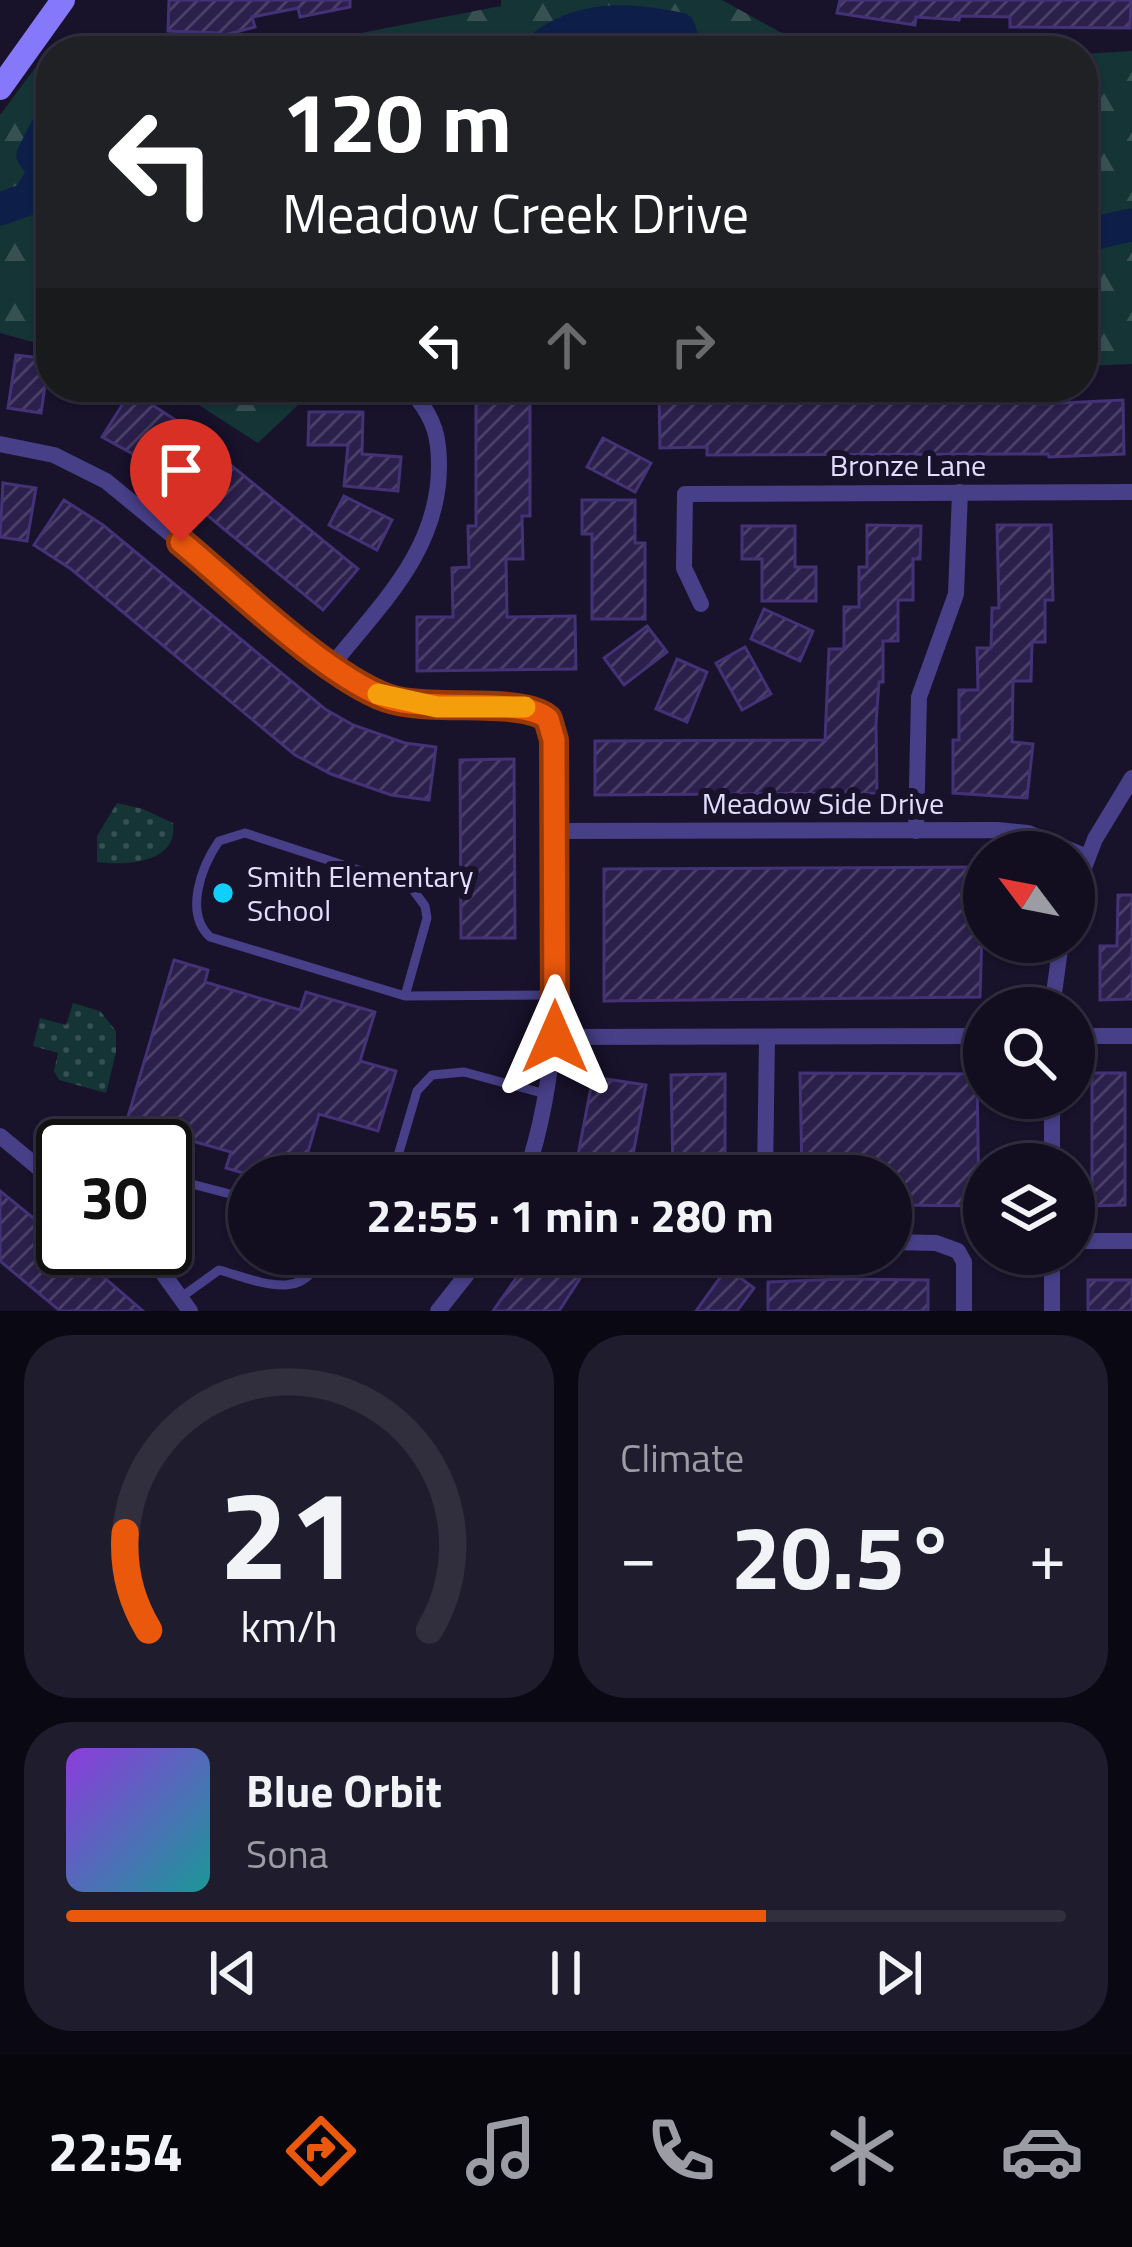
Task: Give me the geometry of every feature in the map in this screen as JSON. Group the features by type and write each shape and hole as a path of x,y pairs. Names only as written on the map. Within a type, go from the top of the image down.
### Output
{"main road":[{"path":"37,36 63,0"},
{"path":"0,88 36,38"}],"street":[{"path":"332,665 409,568 430,528 437,496 439,440 420,402"},
{"path":"0,445 54,455 106,481 332,665 376,693 405,703 526,707 545,715 554,740 555,1037 548,1094 531,1155"},
{"path":"916,830 919,698 956,594 960,492"},
{"name":"Bronze Lane","path":"701,604 684,568 685,494 1132,492"},
{"path":"1095,843 1132,778"},
{"name":"Meadow Side Drive","path":"554,831 1016,831"},
{"path":"765,1155 767,1036"},
{"path":"555,1037 963,1036"},
{"path":"1095,1036 1132,1036"},
{"path":"0,1136 36,1166"},
{"path":"1095,1241 1132,1241"},
{"path":"912,1242 936,1243 958,1251 964,1262 964,1311"},
{"path":"164,1275 185,1304"},
{"path":"1052,1275 1052,1311"},
{"path":"438,1311 465,1276"}],"lane":[{"path":"405,996 427,918 411,887 245,832 219,841 208,857 195,909 210,937 405,996 555,995"},
{"path":"398,1155 417,1091 432,1075 464,1072 548,1094"},
{"path":"192,1184 228,1194"},
{"path":"185,1304 219,1270 228,1273"},
{"path":"237,1275 279,1287 309,1275"}],"green space":[{"path":"501,0 722,0 796,36 345,36 501,6"},
{"path":"1132,51 1132,364 1098,365 1098,53"},
{"path":"36,67 36,343 0,333 0,115"},
{"path":"194,402 301,402 258,443"},
{"path":"117,803 173,823 168,847 135,862 97,862 97,836"},
{"path":"73,1003 100,1011 116,1031 106,1093 59,1080 54,1071 58,1053 33,1046 40,1018 66,1025"}],"building":[{"path":"169,0 350,0 350,7 300,17 298,8 252,17 255,27 221,36 168,31"},
{"path":"840,0 1131,0 1130,28 1010,27 1010,17 960,16 959,20 916,17 915,25 837,13"},
{"path":"16,355 36,357 36,402 43,402 41,413 8,408"},
{"path":"1123,400 1124,454 707,455 707,447 660,448 659,402 1040,404"},
{"path":"124,402 148,402 358,569 323,610 131,453 102,437"},
{"path":"476,402 530,402 530,516 522,516 523,559 506,559 507,617 575,616 576,669 417,671 417,617 453,617 452,568 469,567 468,526 476,526"},
{"path":"309,412 363,412 362,454 401,457 398,491 344,486 348,445 308,445"},
{"path":"603,438 651,463 635,492 587,467"},
{"path":"3,483 36,488 27,541 0,537"},
{"path":"344,496 392,520 377,550 329,525"},
{"path":"64,500 103,525 325,709 353,725 405,743 436,747 429,800 391,795 331,774 295,755 71,569 34,545"},
{"path":"582,500 635,500 635,543 645,543 645,619 592,619 592,534 582,534"},
{"path":"867,525 921,526 920,559 913,559 913,600 898,600 898,641 883,641 876,724 877,793 595,795 595,741 825,740 829,649 844,649 844,607 859,607 859,567 867,567"},
{"path":"997,525 1051,525 1053,600 1045,600 1045,642 1032,642 1031,681 1013,681 1012,742 1033,744 1027,798 953,793 959,690 978,690 977,648 991,648 992,608 999,608"},
{"path":"742,526 795,526 795,567 816,567 816,601 762,601 762,559 742,559"},
{"path":"764,609 813,631 800,661 751,639"},
{"path":"647,626 667,652 624,685 604,658"},
{"path":"745,647 771,694 742,710 716,663"},
{"path":"677,659 707,672 687,722 656,709"},
{"path":"514,759 515,938 461,938 460,760"},
{"path":"963,867 963,963 981,963 980,987 963,987 963,997 604,1001 604,869"},
{"path":"1118,895 1132,895 1132,999 1100,1000 1100,946 1117,946"},
{"path":"174,960 208,970 205,982 300,1010 306,992 375,1012 360,1061 396,1071 378,1131 319,1114 307,1155 230,1155 192,1141 192,1119 127,1119"},
{"path":"800,1073 963,1074 963,1119 978,1119 978,1143 963,1143 963,1206 912,1205 912,1155 802,1155"},
{"path":"1095,1073 1125,1073 1125,1205 1095,1206"},
{"path":"725,1074 725,1155 673,1155 671,1075"},
{"path":"593,1077 646,1085 633,1155 578,1155"},
{"path":"0,1191 36,1220 36,1275 101,1275 143,1311 60,1311 0,1261"},
{"path":"518,1275 582,1275 559,1311 493,1311"},
{"path":"722,1275 736,1275 754,1288 737,1311 696,1311"},
{"path":"928,1280 928,1311 768,1311 768,1282"},
{"path":"1088,1280 1132,1280 1132,1311 1088,1311"}],"waterway":[{"path":"559,36 605,22 679,29 681,36"},
{"path":"36,149 36,159"},
{"path":"0,209 28,199 36,186"},
{"path":"1098,232 1132,225"}],"slow traffic":[{"path":"378,694 437,707 525,707"}],"place":[{"name":"Smith Elementary School","path":"223,893"}],"route":[{"path":"181,542 319,656 376,693 405,703 526,707 545,715 554,740 555,1037"}]}
